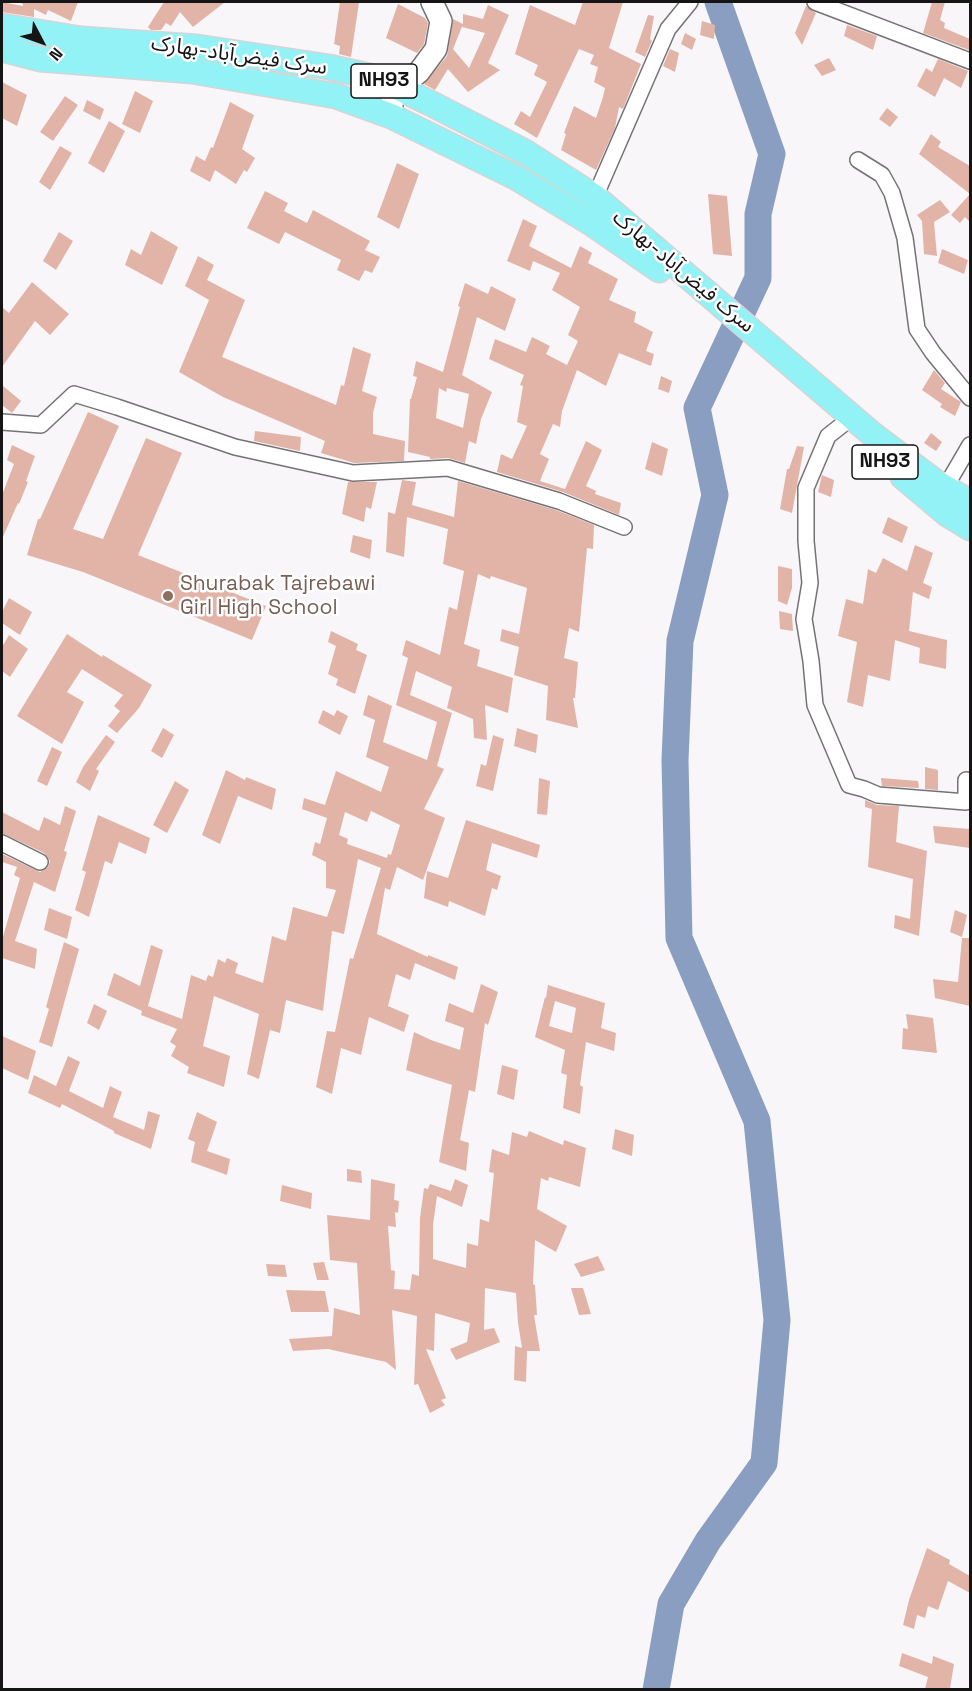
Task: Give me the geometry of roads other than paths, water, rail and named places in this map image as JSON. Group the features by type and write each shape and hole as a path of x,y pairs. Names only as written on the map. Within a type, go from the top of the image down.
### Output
{"main road":[{"name":"سرک فیض‌آباد-بهارک","path":"2,26 81,39 197,47 329,67 378,78 395,99 517,178 573,211 705,298"},
{"name":"سرک فیض‌آباد-بهارک","path":"2,49 40,59 192,71 336,96 395,99 525,152 595,197 705,298 807,386"},
{"name":"NH93","path":"807,386 842,425 948,502 970,502"},
{"name":"NH93","path":"807,386 936,483 948,502 970,528"}],"street":[{"path":"395,99 436,49 441,21 432,2"},
{"path":"595,197 668,28 690,2"},
{"path":"815,2 970,62"},
{"path":"858,160 882,175 892,193 905,238 917,329 970,399"},
{"path":"2,422 41,425 74,394 235,447 353,473 447,468 559,501 624,527"},
{"path":"842,425 828,436 806,488 806,541 810,583 804,619 815,705 849,785 878,795 968,808 966,780 970,781"},
{"path":"948,502 949,481 970,445"},
{"path":"2,843 40,862"}],"waterway":[{"path":"656,1690 671,1604 708,1541 764,1463 777,1320 757,1121 679,938 675,760 680,641 715,495 697,408 758,278 758,214 772,154 718,2"}],"place":[{"name":"Shurabak Tajrebawi Girl High School","path":"168,596"}]}
